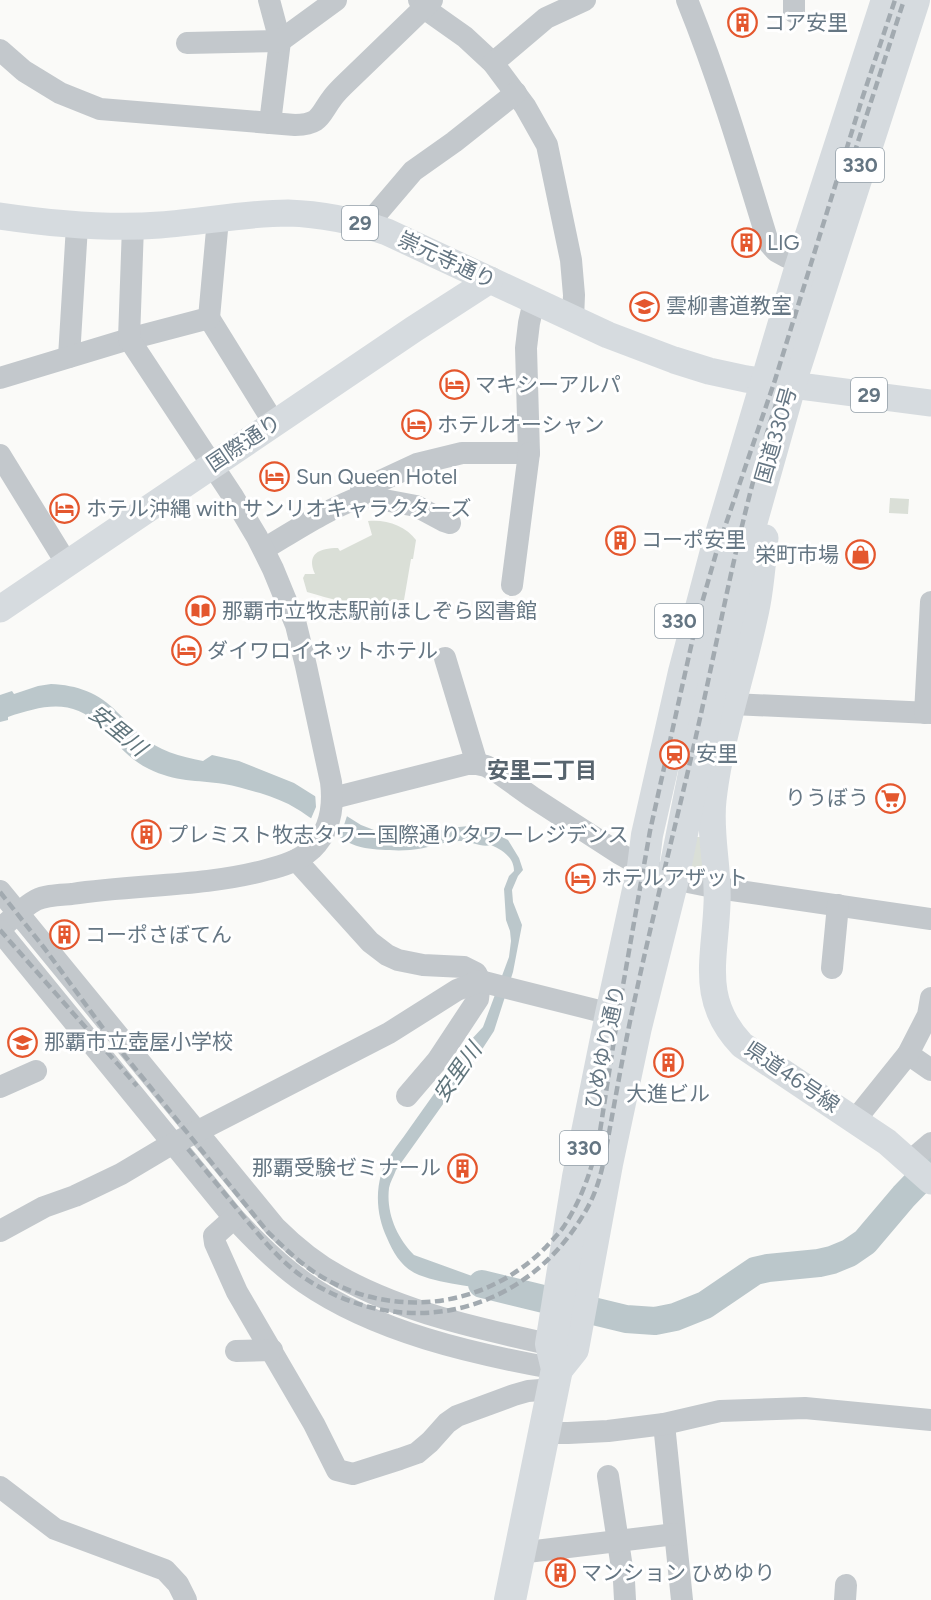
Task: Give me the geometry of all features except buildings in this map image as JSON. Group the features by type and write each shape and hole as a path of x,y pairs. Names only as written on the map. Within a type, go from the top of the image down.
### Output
{"highway":[{"name":"330","path":"643,867 637,844 654,752 655,718 663,680 733,418 764,334 870,0"},
{"name":"国道330号","path":"883,51 887,0"},
{"name":"国道330号","path":"673,879 712,678 800,269 883,51 914,0"},
{"name":"330","path":"743,540 772,508 931,0"},
{"name":"国道330号","path":"643,867 647,836 684,672 743,540"},
{"name":"ひめゆり通り","path":"573,1285 578,1177 643,867"},
{"name":"ひめゆり通り","path":"510,1600 573,1285 603,1185 636,1028 673,879"}],"main road":[{"name":"崇元寺通り","path":"0,216 77,226 133,226 295,214 333,217 367,225 416,244 573,319 674,360 746,379 808,387"},
{"name":"国際通り","path":"0,609 490,280"},
{"name":"29","path":"808,387 931,403"},
{"name":"県道46号線","path":"743,540 756,613 732,704 712,813 718,888 712,968 713,988 720,1012 730,1031 750,1051 887,1142 919,1169"}],"street":[{"path":"269,0 280,41 270,123"},
{"path":"187,43 280,41 336,0"},
{"path":"493,63 546,18 585,0"},
{"path":"687,0 726,106 768,242 776,251 787,257"},
{"path":"0,51 24,71 60,93 100,109 307,125 316,122 321,117 346,83 425,3 493,63 525,106 547,145 571,260 574,295 573,319"},
{"path":"367,225 412,171 454,142 516,93"},
{"path":"218,219 209,318 274,423"},
{"path":"69,357 77,226"},
{"path":"133,226 129,339 248,520 264,549 296,624 333,796 329,820 323,834 312,849 296,860 273,868 224,880 90,891 48,897 35,900 0,930 234,1218 253,1239 305,1283 350,1310 420,1337 507,1359 561,1348"},
{"path":"512,585 529,453 526,348 534,301"},
{"path":"0,378 129,339 209,318"},
{"path":"363,496 361,490 417,464 462,453 529,453"},
{"path":"0,455 67,564"},
{"path":"264,549 313,519 363,496 416,506 450,523"},
{"path":"732,704 928,713 931,602"},
{"path":"445,658 477,764"},
{"path":"333,796 477,764 497,772 588,834 643,867 673,879 718,888 931,919"},
{"path":"296,860 370,942 387,955 398,960 423,965 464,967 476,973 485,982"},
{"path":"0,891 275,1227 303,1253 339,1277 404,1306 561,1348"},
{"path":"832,968 838,905"},
{"path":"407,1096 436,1061 478,999 485,982"},
{"path":"0,1231 44,1207 75,1196 121,1174 174,1143 389,1033 457,990 485,982 611,1014"},
{"path":"855,1120 908,1054 928,1015 931,998"},
{"path":"908,1054 931,1070"},
{"path":"0,1087 36,1071"},
{"path":"919,1169 931,1143"},
{"path":"234,1218 214,1236 215,1243 237,1292 314,1424 337,1470 353,1474 417,1453 457,1416 528,1391 561,1348"},
{"path":"236,1352 272,1350"},
{"path":"544,1433 608,1431 664,1424 720,1411 805,1408 931,1420"},
{"path":"664,1424 682,1600"},
{"path":"608,1476 625,1600"},
{"path":"0,1487 54,1529 165,1570 178,1584 186,1600"},
{"path":"519,1553 675,1534"}],"shaded area":[{"path":"890,498 909,499 908,514 889,513"},
{"path":"368,521 395,524 416,540 404,600 366,604 332,599 307,592 303,578 305,574 315,574 313,557 325,549 338,548 340,551 372,535"},
{"path":"694,837 702,837 709,873 687,870"}],"water":[{"path":"51,684 79,688 95,695 110,705 140,735 162,749 203,761 212,755 239,761 294,783 361,825 374,830 416,835 469,826 488,830 508,840 523,870 512,890 513,902 522,925 513,972 494,1031 396,1170 390,1186 389,1207 398,1233 414,1255 519,1293 442,1282 408,1269 399,1260 390,1244 381,1223 378,1207 379,1183 389,1158 470,1041 483,1027 509,957 511,941 506,920 504,889 509,876 514,871 510,858 491,845 483,846 464,841 405,850 356,846 293,806 275,798 228,785 177,778 149,769 129,755 90,718 79,711 68,708 45,707 8,717 8,720 0,722 0,695 12,691 14,694"}],"pier":[{"path":"315,792 348,813 339,840 310,821 316,807"}],"waterway":[{"name":"安里川","path":"482,1284 626,1319 655,1321 675,1317 705,1305 755,1271 819,1263 849,1253 865,1242 931,1168"}],"railway":[{"path":"0,892 108,1035 267,1231 314,1272 331,1282 359,1293 387,1300 416,1302 444,1300 472,1293 498,1282 523,1267 546,1247 564,1226 577,1203 590,1171 599,1138 650,831 696,624 717,550 775,380 895,0"},
{"path":"854,154 904,0"},
{"path":"188,1149 260,1236 300,1275 338,1296 378,1309 418,1313 457,1309 494,1296 529,1276 559,1248 591,1201 602,1168 633,1006 740,536 759,460 780,392"},
{"path":"0,930 137,1086"}],"place":[{"name":"コア安里","path":"743,23"},
{"name":"LIG","path":"746,243"},
{"name":"雲柳書道教室","path":"645,306"},
{"name":"マキシーアルパ","path":"454,385"},
{"name":"ホテルオーシャン","path":"416,425"},
{"name":"Sun Queen Hotel","path":"275,477"},
{"name":"ホテル沖縄 with サンリオキャラクターズ","path":"65,509"},
{"name":"コーポ安里","path":"620,540"},
{"name":"栄町市場","path":"860,555"},
{"name":"那覇市立牧志駅前ほしぞら図書館","path":"201,611"},
{"name":"ダイワロイネットホテル","path":"186,651"},
{"name":"安里","path":"675,754"},
{"name":"りうぼう","path":"890,798"},
{"name":"プレミスト牧志タワー国際通りタワーレジデンス","path":"146,835"},
{"name":"ホテルアザット","path":"580,878"},
{"name":"コーポさぼてん","path":"64,935"},
{"name":"那覇市立壺屋小学校","path":"23,1042"},
{"name":"大進ビル","path":"668,1063"},
{"name":"那覇受験ゼミナール","path":"462,1168"},
{"name":"マンション ひめゆり","path":"560,1573"}],"district":[{"name":"安里二丁目","path":"542,770"}]}
